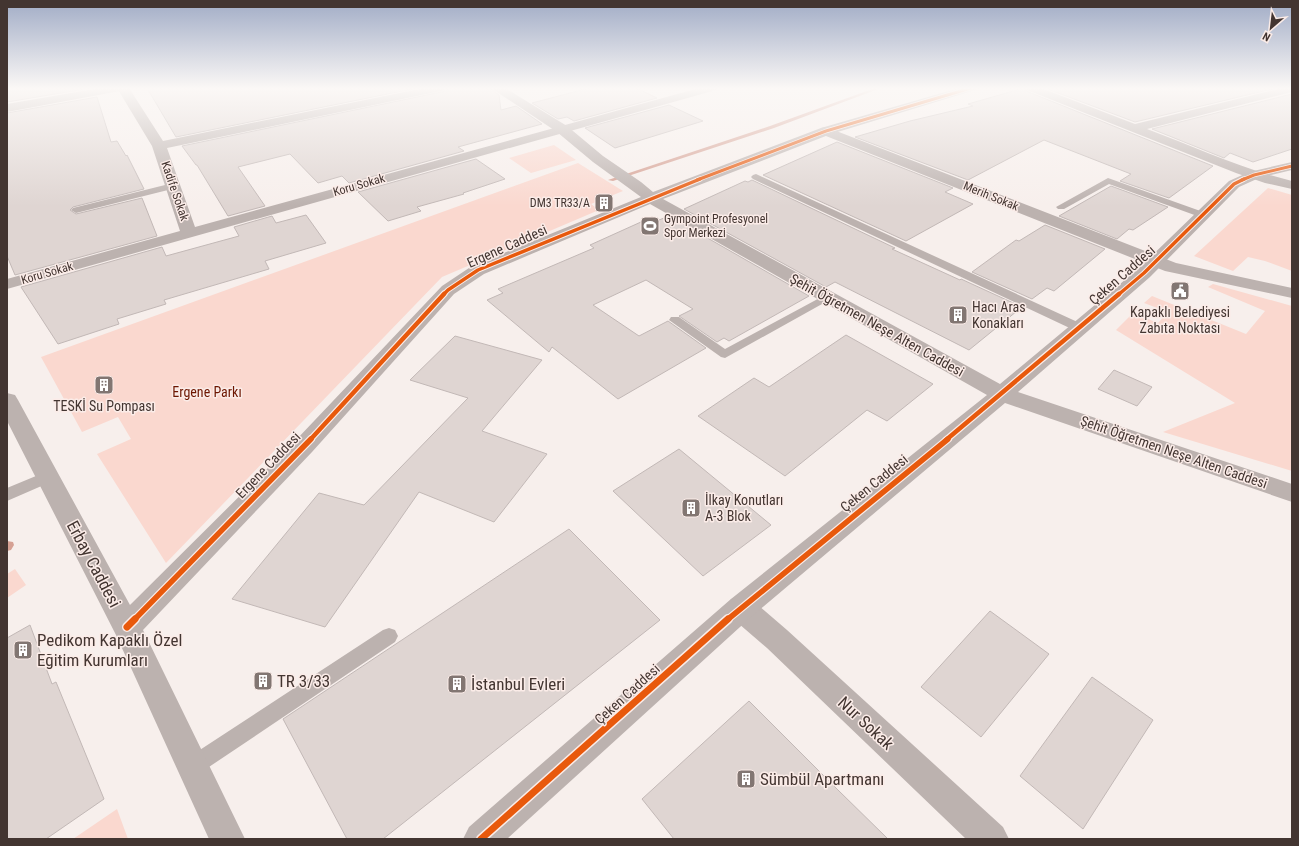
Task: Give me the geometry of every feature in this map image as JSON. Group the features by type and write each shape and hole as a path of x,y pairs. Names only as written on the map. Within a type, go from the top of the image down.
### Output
{"street":[{"name":"Kadife Sokak","path":"148,127 159,146 189,233"},
{"path":"159,146 249,127"},
{"name":"Koru Sokak","path":"7,284 568,127"},
{"name":"Ergene Caddesi","path":"127,627 304,446 400,340 448,290 478,270 651,198 838,127"},
{"path":"1136,128 1254,175 1292,185"},
{"name":"Şehit Öğretmen Neşe Alten Caddesi","path":"562,129 610,168 636,185 651,198 1002,394 1292,493"},
{"name":"Merih Sokak","path":"826,131 1170,267 1292,293"},
{"name":"Çeken Caddesi","path":"481,839 741,608 1002,394 1157,262 1234,184 1254,175 1292,166"},
{"name":"Erbay Caddesi","path":"8,407 48,477 127,627 227,839"},
{"name":"Nur Sokak","path":"741,608 777,639 991,839"}],"lane":[{"path":"756,177 1080,328"},
{"path":"1062,207 1108,181 1203,215"},
{"path":"76,210 173,186"},
{"path":"675,320 725,354 827,297"},
{"path":"7,495 48,477"},
{"path":"193,766 389,636"}],"green space":[{"path":"554,145 576,160 531,173 509,158"},
{"name":"Ergene Parkı","path":"578,163 623,191 591,204 599,210 442,277 166,563 97,454 131,439 118,417 82,432 41,357"},
{"path":"1268,188 1292,195 1292,271 1265,261 1248,257 1233,271 1194,256"},
{"path":"1213,284 1292,306 1292,471 1163,432 1235,403 1116,330 1133,313 1158,323 1168,312 1144,303 1152,296 1246,334 1265,311 1208,287"},
{"path":"15,569 26,585 7,598 7,574"},
{"path":"117,809 128,839 73,839"}],"building":[{"path":"7,127 106,127 111,142 117,141 126,156 127,155 144,189 73,207 70,210 76,214 142,198 157,236 15,275 7,256"},
{"path":"170,127 223,127 176,137"},
{"path":"271,127 529,127 458,147 464,151 349,183 342,176 318,183 290,154 238,167 265,206 228,216 197,165 182,146"},
{"path":"587,127 682,127 615,148 585,128"},
{"path":"888,127 1117,127 1213,166 1169,198 1120,181 1131,174 1044,140 968,180 855,137"},
{"path":"1158,127 1292,127 1292,149 1253,162 1230,153 1224,158 1152,129"},
{"path":"837,142 953,188 945,192 973,204 906,241 763,175"},
{"path":"476,159 505,179 463,193 464,194 417,207 421,211 388,221 358,192"},
{"path":"752,180 895,248 892,249 1022,307 969,350 835,282 826,287 684,209 745,181 748,182"},
{"path":"1111,186 1168,207 1133,230 1129,229 1117,239 1059,216"},
{"path":"306,215 326,243 265,261 269,269 164,300 166,304 117,319 119,324 58,344 21,287 162,247 166,256 239,236 234,227 272,216 276,223"},
{"path":"669,216 809,296 729,341 724,338 717,342 679,316 693,309 646,280 593,305 639,336 668,321 706,348 618,399 552,347 549,352 487,300 503,293 498,289 594,248 590,245 652,217 659,220"},
{"path":"1045,225 1105,249 1054,291 1047,288 1032,299 972,272 1016,240 1019,241"},
{"path":"846,335 933,384 887,421 867,410 785,476 698,416 754,378 769,387"},
{"path":"455,336 542,360 482,431 547,454 494,522 419,492 325,627 232,599 319,493 364,505 468,398 410,380"},
{"path":"1114,370 1152,387 1137,406 1098,389"},
{"name":"İlkay Konutları A-3 Blok","path":"679,449 771,525 703,576 613,491"},
{"name":"İstanbul Evleri","path":"569,529 660,620 383,839 347,839 283,719"},
{"path":"990,611 1049,654 981,737 921,687"},
{"path":"30,625 52,684 56,682 104,799 46,839 7,839 7,638"},
{"path":"1092,677 1153,720 1083,829 1020,776"},
{"name":"Sümbül Apartmanı","path":"749,701 888,839 674,839 642,799"}],"waterway":[{"path":"611,180 771,127"}],"cycle path":[{"path":"127,627 304,446 448,290 478,270 651,198 838,127"},
{"path":"481,839 741,608 1002,394 1144,273 1234,184 1254,175 1292,166"}],"place":[{"name":"DM3 TR33/A","path":"604,203"},
{"name":"Gympoint Profesyonel Spor Merkezi","path":"650,226"},
{"name":"Kapaklı Belediyesi Zabıta Noktası","path":"1180,291"},
{"name":"Hacı Aras Konakları","path":"958,315"},
{"name":"TESKİ Su Pompası","path":"104,385"},
{"name":"İlkay Konutları A-3 Blok","path":"691,508"},
{"name":"Pedikom Kapaklı Özel Eğitim Kurumları","path":"23,650"},
{"name":"TR 3/33","path":"263,681"},
{"name":"İstanbul Evleri","path":"457,684"},
{"name":"Sümbül Apartmanı","path":"746,779"}]}
